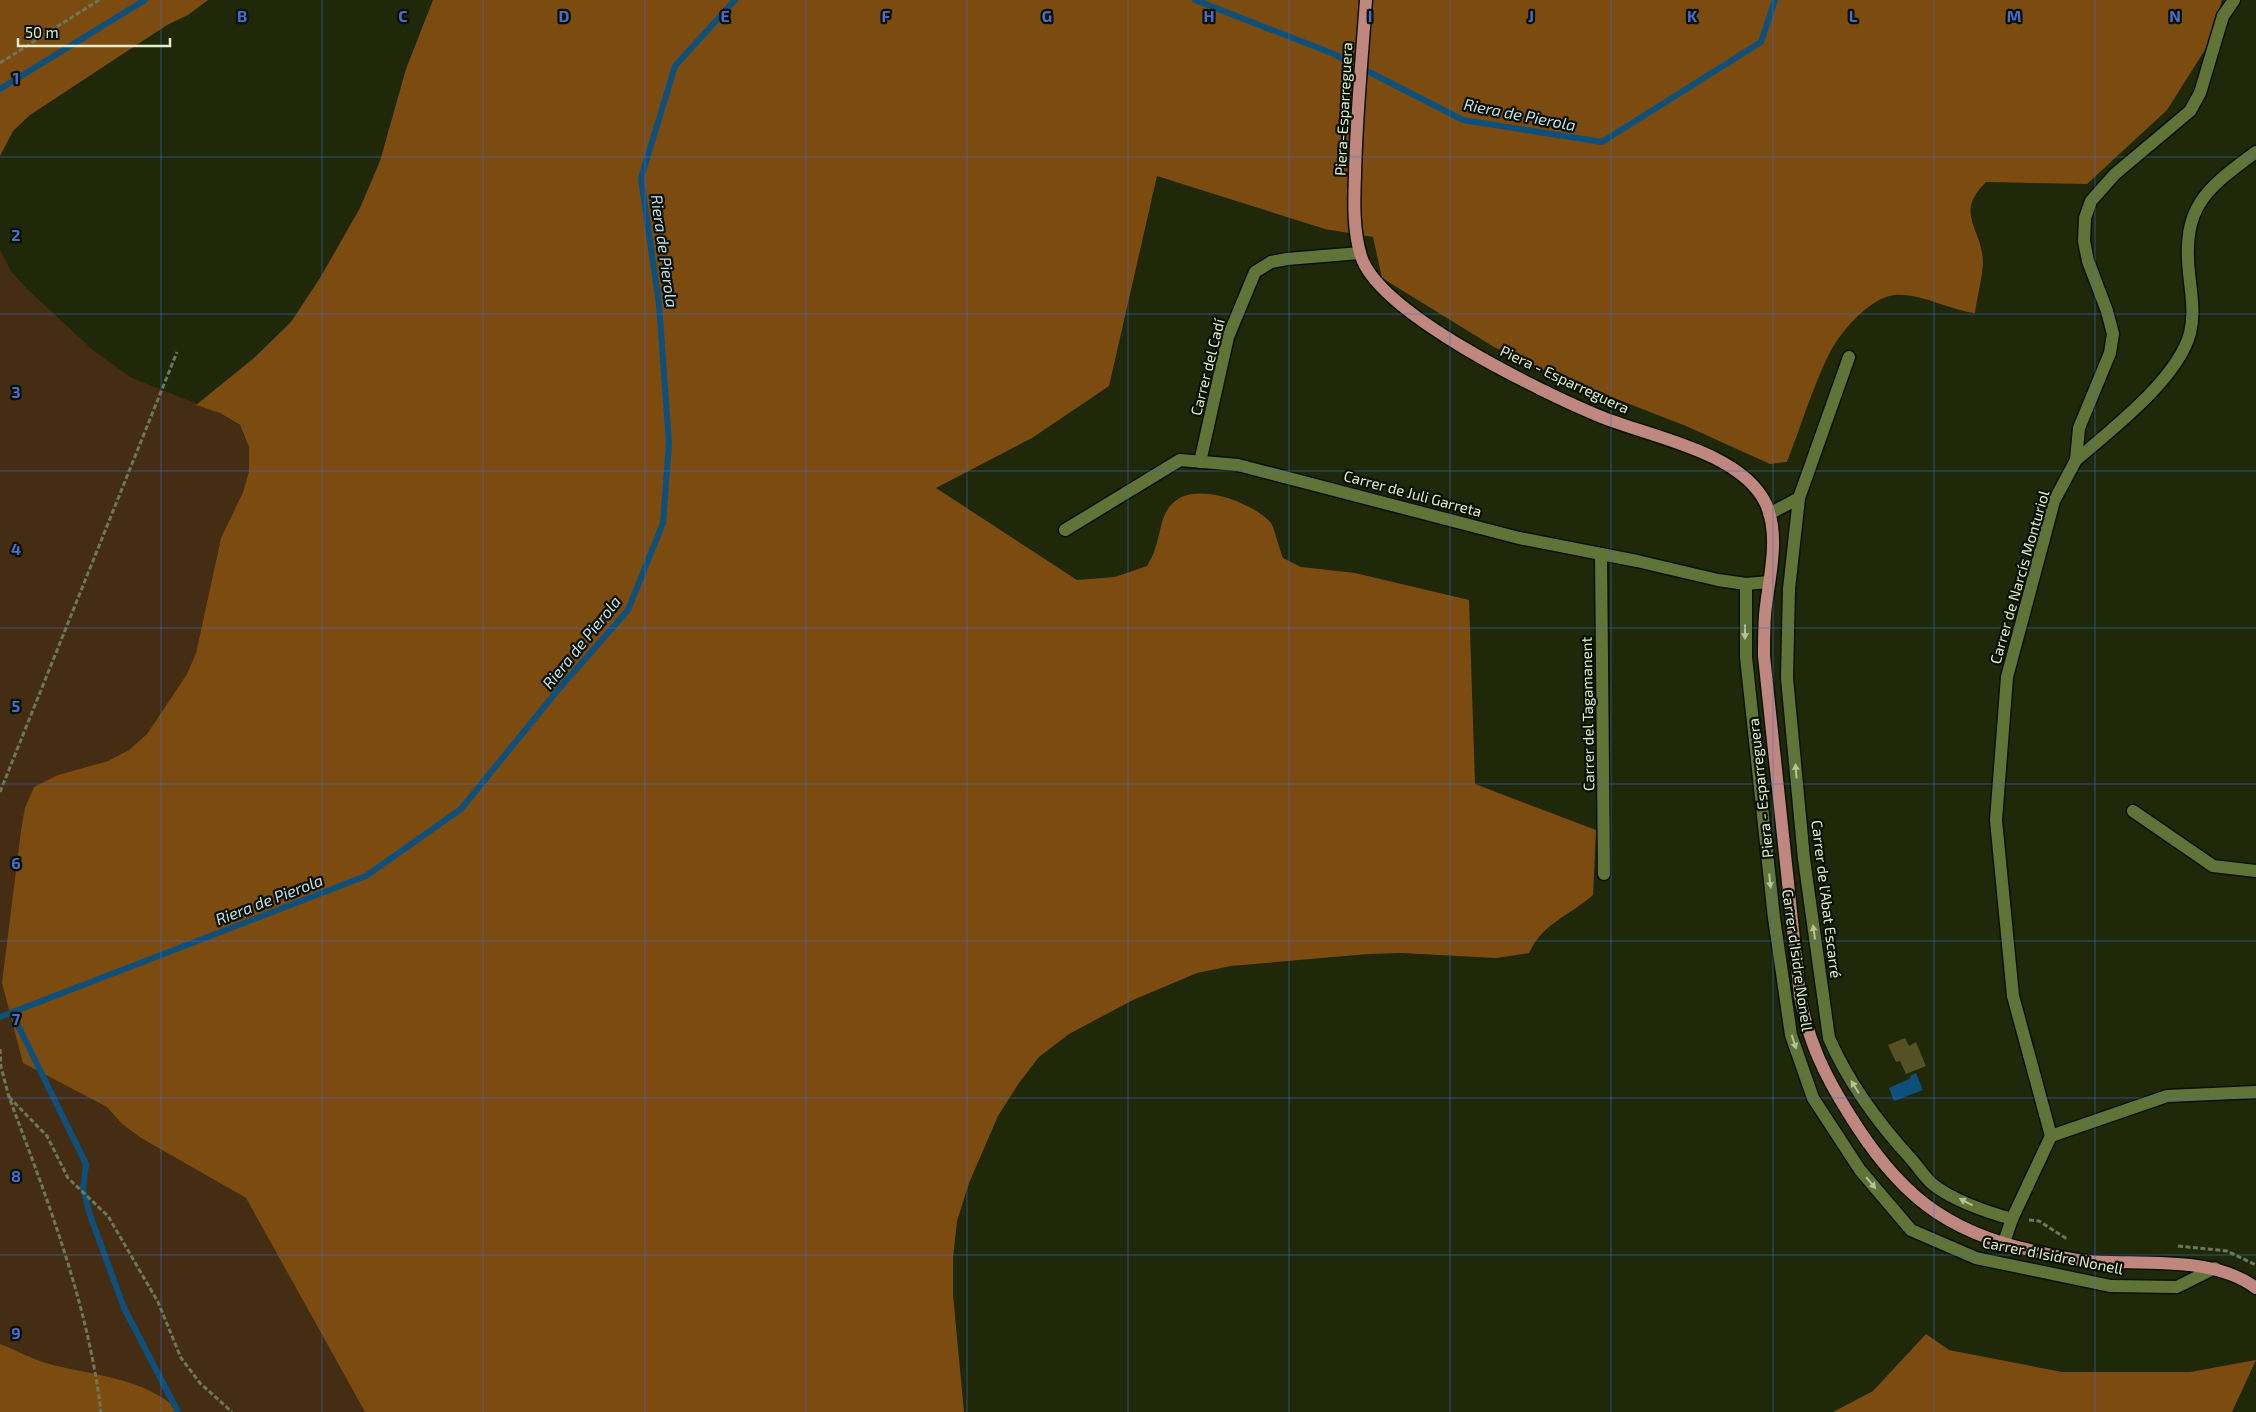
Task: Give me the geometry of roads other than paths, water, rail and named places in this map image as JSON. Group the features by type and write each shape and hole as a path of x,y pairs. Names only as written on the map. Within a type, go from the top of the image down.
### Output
{"main road":[{"name":"Piera-Esparreguera","path":"1355,220 1356,147 1366,0"},
{"name":"Piera - Esparreguera","path":"1355,220 1360,253 1370,276 1411,314 1528,382 1599,416 1728,464 1753,485 1769,514 1772,548 1765,614 1764,656 1800,996 1810,1042 1830,1085 1856,1127 1895,1178 1915,1197 1958,1227 2003,1245 2084,1261 2194,1265 2215,1268 2232,1274 2256,1288"}],"street":[{"name":"Carrer de Narcís Monturiol","path":"2051,1136 2013,996 1996,820 2007,677 2054,501 2076,460 2079,428 2110,353 2113,334 2108,311 2088,262 2084,241 2085,218 2091,201 2115,174 2190,111 2200,92 2223,16 2234,0"},
{"path":"2076,460 2130,414 2154,388 2183,350 2190,334 2193,311 2189,269 2189,228 2193,214 2201,199 2218,181 2256,152"},
{"name":"Carrer del Cadí","path":"1200,462 1228,337 1255,272 1271,262 1287,259 1360,253"},
{"name":"Carrer de l'Abat Escarré","path":"1849,357 1799,498 1789,589 1787,678 1804,859 1829,1038 1840,1064 1866,1105 1886,1132 1934,1186 1987,1212 2012,1218"},
{"name":"Carrer de Juli Garreta","path":"1065,530 1180,460 1238,464 1519,538 1746,584 1769,582"},
{"path":"1769,514 1799,498"},
{"name":"Carrer del Tagamanent","path":"1601,554 1604,874"},
{"name":"Carrer d'Isidre Nonell","path":"1746,584 1746,657 1773,908 1791,1034 1813,1098 1860,1170 1910,1230 1976,1258 2111,1286 2177,1287 2215,1268"},
{"path":"2133,811 2213,866 2256,872"},
{"path":"2003,1245 2012,1218 2051,1136 2168,1096 2256,1092"}],"water":[{"path":"1916,1073 1923,1090 1894,1101 1889,1088 1911,1078 1910,1076"}],"waterway":[{"path":"0,89 145,0"},
{"name":"Riera de Pierola","path":"0,1017 366,876 461,809 557,691 628,610 663,523 669,443 659,304 641,178 675,66 735,0"},
{"name":"Riera de Pierola","path":"1195,0 1334,54 1463,120 1602,142 1761,42 1775,0"},
{"path":"12,1013 86,1164 83,1189 91,1218 124,1308 178,1412"}]}
